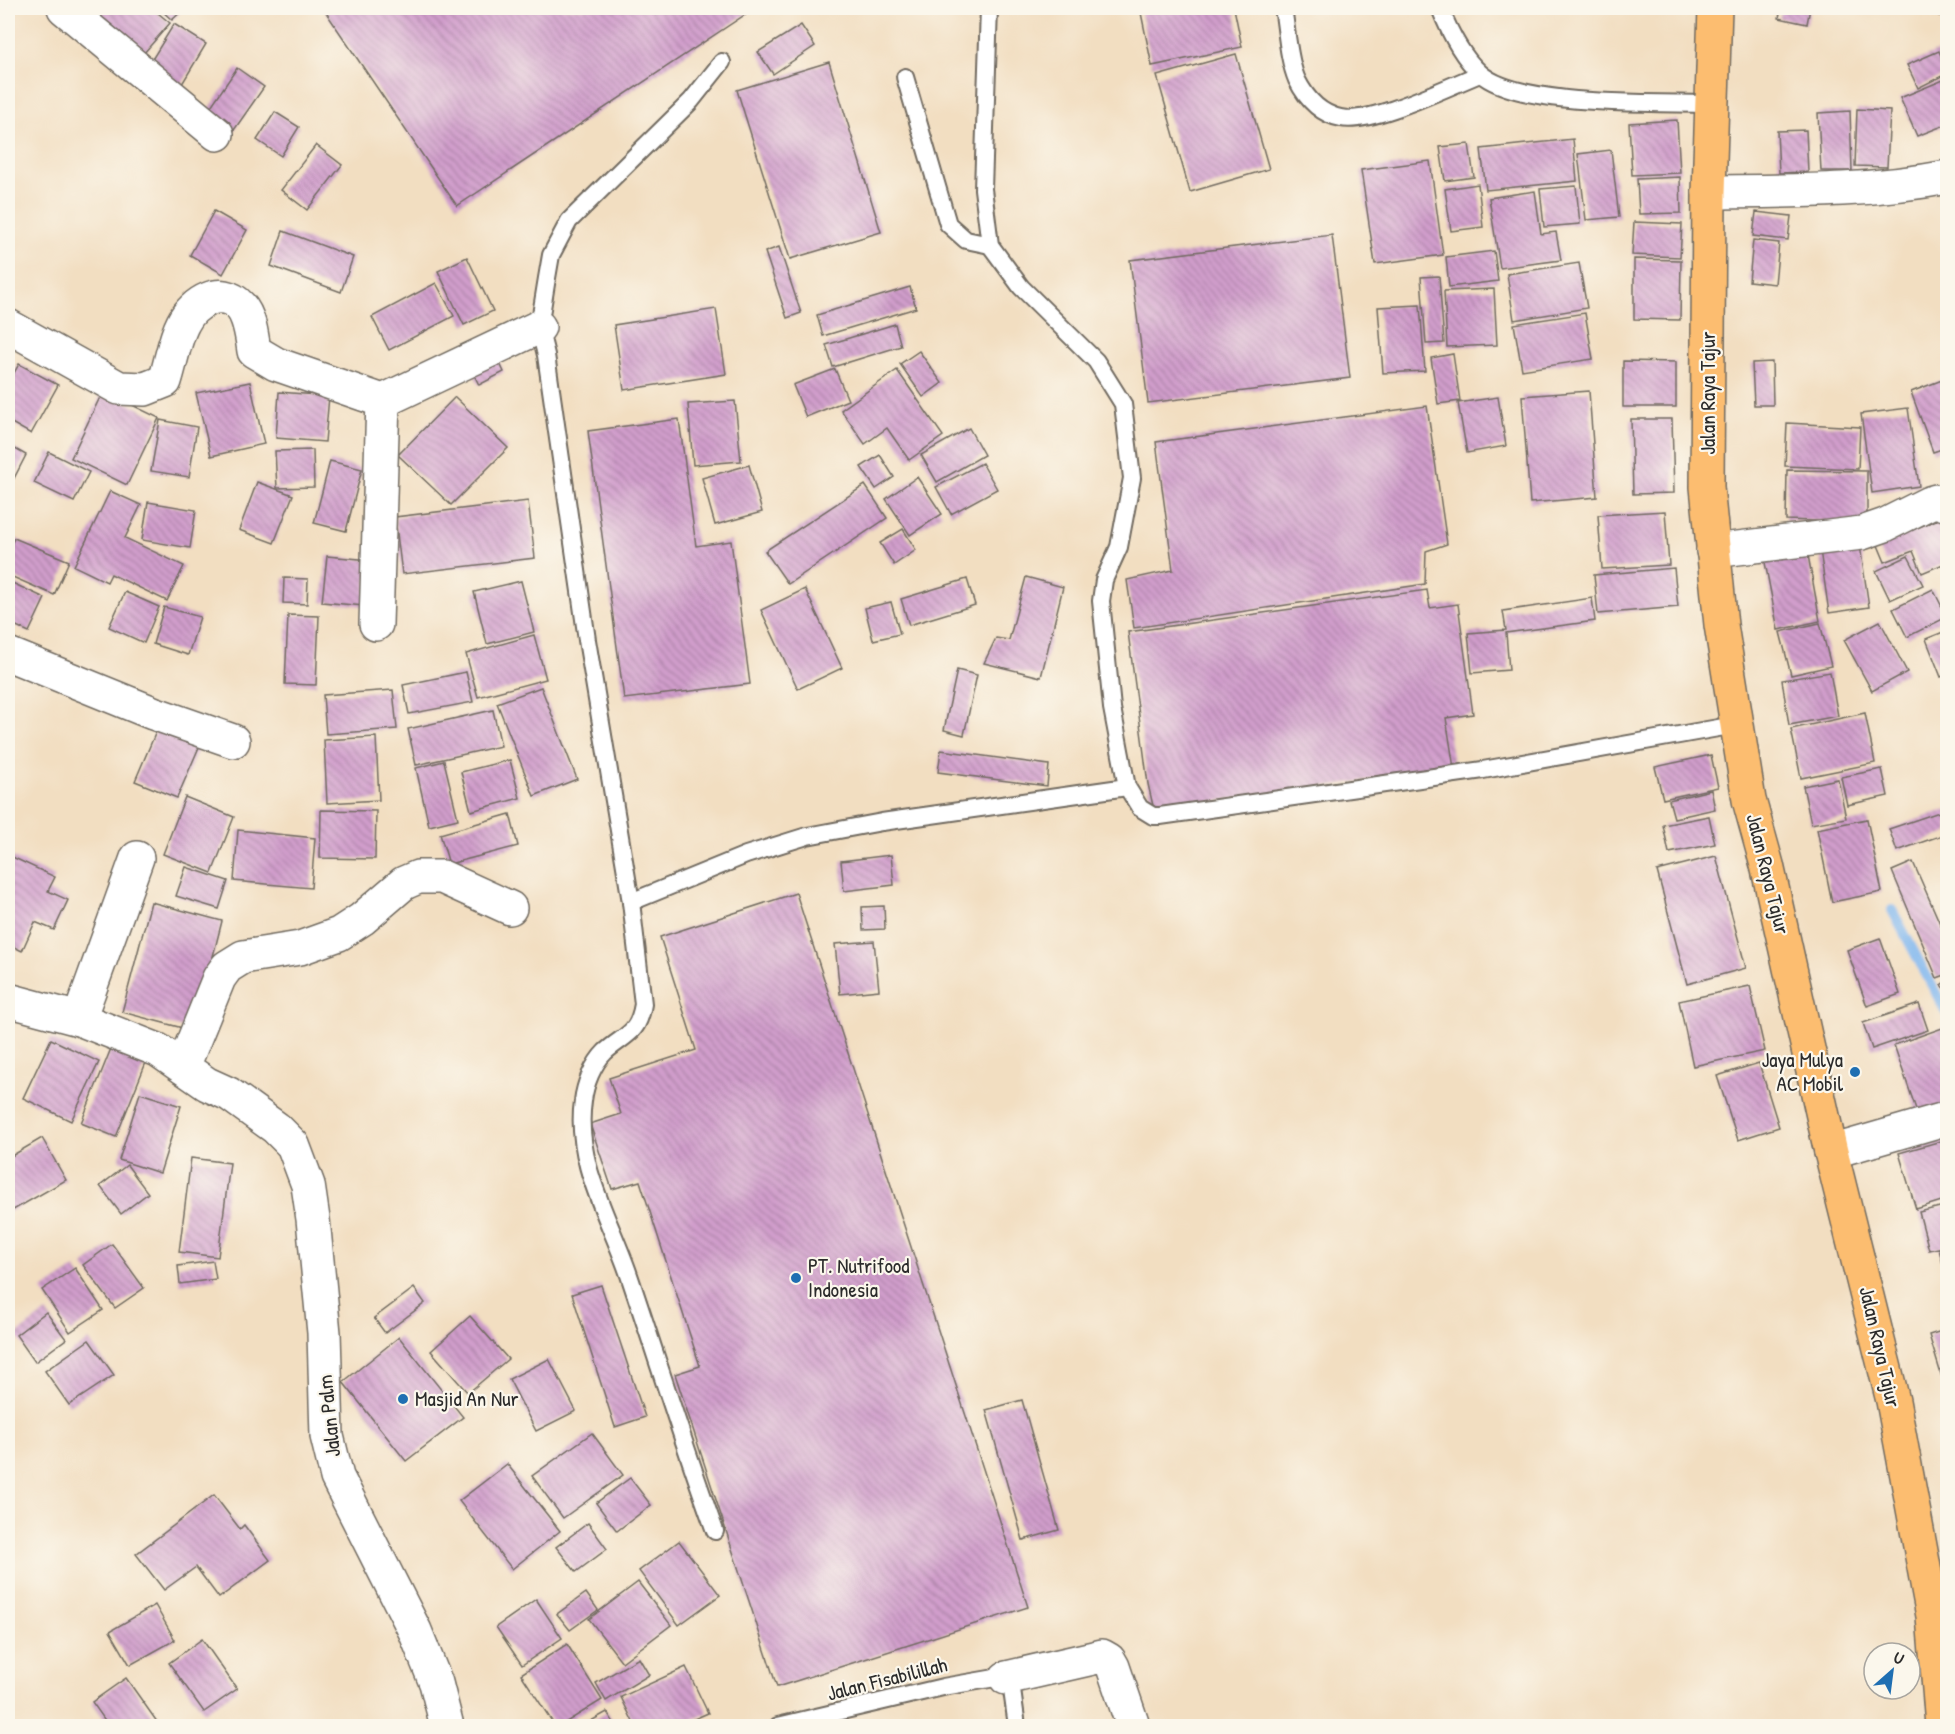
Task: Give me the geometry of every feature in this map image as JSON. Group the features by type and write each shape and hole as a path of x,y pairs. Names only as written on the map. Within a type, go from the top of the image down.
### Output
{"highway":[{"name":"Jalan Raya Tajur","path":"1715,8 1709,192 1707,487 1735,725 1749,800 1782,927 1831,1152 1893,1401 1933,1616 1942,1726"}],"street":[{"path":"64,8 217,134"},
{"path":"1709,192 1834,190 1881,187 1947,177"},
{"path":"8,326 119,388 145,389 165,381 182,324 193,307 208,298 226,297 240,306 250,328 255,351 276,364 383,401 540,327"},
{"path":"376,624 383,401"},
{"path":"1713,551 1862,532 1885,525 1929,503 1936,501 1947,505"},
{"path":"8,654 153,713 233,741"},
{"path":"79,1019 136,858"},
{"path":"183,1067 219,978 227,967 243,957 300,948 339,934 362,919 404,883 418,877 441,877 510,908"},
{"name":"Jalan Palm","path":"8,1000 79,1019 158,1050 207,1084 229,1094 276,1128 293,1145 308,1185 324,1333 327,1436 337,1477 415,1631 436,1683 447,1726"},
{"path":"1831,1152 1947,1118"},
{"path":"1005,1678 1102,1656 1109,1660 1113,1667 1133,1726"}],"lane":[{"path":"989,8 983,189 990,245 1021,287 1096,361 1123,404 1132,478 1119,547 1104,580 1101,601 1112,708 1127,787 1140,808 1153,816 1160,816 1483,770 1735,725"},
{"path":"1283,8 1296,78 1309,100 1322,111 1342,118 1372,116 1480,74"},
{"path":"1440,8 1449,30 1480,74 1522,94 1556,98 1712,104"},
{"path":"715,1531 679,1430 628,1273 587,1164 581,1123 588,1079 605,1053 633,1032 641,1017 643,1004 631,902 609,785 540,327 551,255 569,220 691,101 722,62"},
{"path":"905,77 948,224 966,240 990,245"},
{"path":"631,902 746,855 807,836 882,822 1127,787"},
{"name":"Jalan Fisabilillah","path":"778,1726 943,1687 994,1677 1005,1678"},
{"path":"1005,1678 1011,1683 1017,1726"}],"building":[{"path":"92,8 152,8 170,23 137,61 85,15"},
{"path":"159,8 185,8 172,20"},
{"path":"323,8 755,8 457,206"},
{"path":"1140,8 1234,8 1242,47 1152,66"},
{"path":"1781,8 1810,8 1807,24 1779,18"},
{"path":"1937,8 1948,8 1948,14 1939,16"},
{"path":"174,24 206,44 179,89 146,69"},
{"path":"801,25 815,46 773,74 758,52"},
{"path":"1947,41 1947,56 1942,43"},
{"path":"1939,51 1948,73 1918,88 1907,65"},
{"path":"1236,54 1269,169 1190,192 1157,76"},
{"path":"829,62 881,232 790,259 737,90"},
{"path":"237,68 264,87 232,133 205,115"},
{"path":"1948,78 1948,124 1917,136 1900,98"},
{"path":"1857,109 1890,111 1887,167 1855,166"},
{"path":"1850,111 1852,171 1821,171 1818,113"},
{"path":"275,112 299,127 281,156 257,140"},
{"path":"1677,120 1680,173 1632,175 1629,123"},
{"path":"1806,130 1808,172 1779,173 1777,131"},
{"path":"1573,139 1577,181 1486,190 1481,149"},
{"path":"1469,144 1474,177 1445,181 1440,147"},
{"path":"316,145 342,165 307,210 281,190"},
{"path":"1611,150 1619,217 1586,220 1578,154"},
{"path":"1430,161 1443,255 1375,264 1361,170"},
{"path":"1680,177 1681,213 1639,214 1637,179"},
{"path":"1478,184 1483,227 1451,231 1445,189"},
{"path":"1576,186 1580,224 1544,227 1540,189"},
{"path":"1535,191 1541,234 1556,232 1561,260 1500,268 1489,198"},
{"path":"214,211 247,230 223,274 190,255"},
{"path":"1756,212 1791,216 1788,240 1753,236"},
{"path":"1634,222 1682,224 1680,257 1632,255"},
{"path":"283,231 353,257 341,292 271,266"},
{"path":"1332,235 1350,378 1148,403 1130,260"},
{"path":"1753,240 1779,243 1775,284 1749,281"},
{"path":"779,247 801,313 787,318 765,252"},
{"path":"1494,251 1498,281 1449,287 1446,257"},
{"path":"467,257 493,311 464,325 438,271"},
{"path":"1634,259 1681,260 1680,320 1634,319"},
{"path":"1579,263 1587,308 1514,320 1507,274"},
{"path":"1439,276 1444,343 1426,344 1421,277"},
{"path":"436,283 454,316 389,350 372,317"},
{"path":"910,287 916,308 823,336 817,315"},
{"path":"1494,289 1497,345 1447,347 1444,291"},
{"path":"1420,305 1425,371 1383,373 1378,307"},
{"path":"716,309 726,374 624,390 614,325"},
{"path":"1585,313 1593,359 1522,370 1514,324"},
{"path":"895,324 901,346 833,367 826,345"},
{"path":"919,351 942,383 923,397 900,364"},
{"path":"495,353 504,372 479,385 470,366"},
{"path":"1453,354 1460,401 1438,404 1431,358"},
{"path":"1623,361 1676,362 1676,407 1623,407"},
{"path":"1772,362 1773,405 1754,405 1752,363"},
{"path":"19,364 58,385 31,434 8,421 8,384"},
{"path":"835,369 848,400 806,417 793,385"},
{"path":"897,370 943,436 909,460 887,428 865,444 841,410"},
{"path":"1942,380 1948,394 1948,447 1933,452 1911,392"},
{"path":"250,382 264,444 211,456 196,393"},
{"path":"103,391 159,418 127,485 71,458"},
{"path":"1589,391 1597,497 1530,503 1522,396"},
{"path":"279,392 329,396 325,442 276,438"},
{"path":"455,397 508,448 451,505 398,455"},
{"path":"1498,397 1506,446 1467,453 1458,403"},
{"path":"735,401 741,461 693,465 688,404"},
{"path":"1427,406 1447,544 1426,551 1425,584 1134,628 1127,580 1173,570 1156,442"},
{"path":"1908,408 1919,486 1872,493 1861,414"},
{"path":"679,419 696,546 731,541 750,684 624,699 588,431"},
{"path":"1631,419 1672,419 1674,493 1633,494"},
{"path":"160,420 197,427 189,477 151,471"},
{"path":"1787,423 1860,427 1858,469 1785,466"},
{"path":"969,428 984,455 937,482 921,455"},
{"path":"8,445 26,455 8,490"},
{"path":"313,450 314,487 277,488 275,451"},
{"path":"49,452 89,472 74,502 34,483"},
{"path":"880,455 894,477 876,489 861,467"},
{"path":"330,461 362,469 346,531 314,523"},
{"path":"982,463 997,489 951,514 936,487"},
{"path":"749,465 762,512 715,525 702,478"},
{"path":"1787,470 1867,471 1867,523 1786,520"},
{"path":"917,477 942,514 910,535 886,499"},
{"path":"257,482 293,495 274,543 239,530"},
{"path":"865,485 887,518 788,584 765,551"},
{"path":"110,491 141,505 125,538 184,566 167,601 111,574 107,582 74,566"},
{"path":"528,501 535,558 402,574 395,517"},
{"path":"148,502 196,510 190,548 142,540"},
{"path":"1665,511 1669,565 1602,569 1598,515"},
{"path":"1946,516 1948,562 1922,573 1913,551 1885,562 1875,538 1910,525 1912,530"},
{"path":"903,529 916,550 894,565 880,543"},
{"path":"14,538 69,561 54,595 8,575 8,552"},
{"path":"1859,538 1869,607 1829,613 1819,543"},
{"path":"1806,544 1820,621 1778,630 1763,552"},
{"path":"327,556 370,560 364,606 322,602"},
{"path":"1908,556 1923,585 1890,600 1876,571"},
{"path":"1674,568 1678,607 1598,614 1594,575"},
{"path":"1026,577 1063,587 1041,677 984,663 996,638 1009,640"},
{"path":"284,578 308,579 307,604 283,603"},
{"path":"967,579 975,605 909,625 901,599"},
{"path":"8,581 45,598 29,632 8,622"},
{"path":"521,581 534,632 487,644 474,592"},
{"path":"805,589 842,668 798,689 761,610"},
{"path":"1933,589 1947,617 1907,637 1893,609"},
{"path":"1427,590 1430,608 1458,604 1473,714 1446,718 1454,768 1154,810 1148,784 1128,632"},
{"path":"125,592 159,607 144,643 109,627"},
{"path":"1592,598 1595,621 1506,633 1509,670 1472,673 1468,633 1506,630 1503,611"},
{"path":"891,602 900,634 873,640 865,608"},
{"path":"164,607 200,617 188,655 153,644"},
{"path":"288,615 319,616 316,685 285,684"},
{"path":"1880,621 1907,672 1872,691 1844,640"},
{"path":"1820,623 1831,666 1791,675 1780,632"},
{"path":"1948,630 1948,674 1941,677 1926,639"},
{"path":"534,635 546,679 478,697 466,654"},
{"path":"957,670 977,675 964,735 944,730"},
{"path":"466,672 473,702 409,714 403,685"},
{"path":"1830,672 1838,716 1789,725 1782,680"},
{"path":"541,687 577,779 534,796 497,703"},
{"path":"393,690 397,729 326,734 323,695"},
{"path":"493,710 501,746 416,765 408,729"},
{"path":"1865,713 1875,763 1801,778 1791,729"},
{"path":"161,720 203,738 177,798 135,781"},
{"path":"376,737 379,800 327,803 324,740"},
{"path":"941,750 1049,765 1047,786 938,772"},
{"path":"1711,755 1718,787 1663,799 1655,767"},
{"path":"510,760 520,798 471,811 461,772"},
{"path":"444,761 458,819 429,826 416,768"},
{"path":"1882,769 1888,796 1847,805 1841,777"},
{"path":"1838,779 1846,818 1811,824 1803,786"},
{"path":"1711,790 1715,809 1674,818 1669,800"},
{"path":"185,797 234,817 212,873 163,854"},
{"path":"1948,809 1948,833 1897,851 1889,829"},
{"path":"321,810 376,811 375,859 320,858"},
{"path":"510,814 518,846 449,864 440,834"},
{"path":"1709,816 1715,844 1669,853 1663,825"},
{"path":"1867,819 1882,892 1832,902 1817,829"},
{"path":"238,830 315,838 311,888 234,881"},
{"path":"8,855 55,877 48,891 68,900 54,930 35,922 22,951 8,944"},
{"path":"891,855 894,885 844,891 841,861"},
{"path":"1716,856 1746,968 1687,984 1657,871"},
{"path":"1913,862 1948,942 1948,974 1937,978 1892,871"},
{"path":"186,867 228,881 219,909 176,896"},
{"name":"PT. Nutrifood Indonesia","path":"796,893 1028,1607 777,1687 675,1374 700,1366 640,1181 612,1189 590,1124 621,1114 609,1078 696,1050 660,937"},
{"path":"151,902 222,921 194,1031 122,1012"},
{"path":"884,906 885,929 863,930 862,907"},
{"path":"1880,938 1900,994 1867,1006 1847,950"},
{"path":"874,941 879,990 840,994 835,944"},
{"path":"1948,980 1948,993 1941,985"},
{"path":"1750,986 1765,1051 1693,1066 1679,1001"},
{"path":"1919,1004 1928,1030 1872,1049 1863,1023"},
{"path":"1948,1026 1948,1108 1919,1118 1894,1045"},
{"path":"51,1039 99,1062 71,1121 23,1098"},
{"path":"112,1046 147,1060 116,1137 81,1123"},
{"path":"1759,1063 1779,1127 1738,1140 1717,1076"},
{"path":"140,1093 181,1106 160,1173 119,1160"},
{"path":"42,1138 66,1180 8,1213 8,1158"},
{"path":"1948,1139 1948,1199 1916,1209 1899,1153"},
{"path":"191,1158 230,1163 218,1257 179,1252"},
{"path":"127,1165 148,1193 121,1214 100,1186"},
{"path":"1948,1205 1948,1246 1929,1250 1919,1212"},
{"path":"112,1244 144,1288 115,1308 83,1265"},
{"path":"1948,1247 1948,1280 1947,1280 1939,1249"},
{"path":"213,1261 216,1279 180,1284 178,1266"},
{"path":"75,1268 103,1310 70,1332 42,1290"},
{"path":"601,1285 645,1417 615,1427 572,1294"},
{"path":"414,1288 425,1303 385,1333 374,1318"},
{"path":"46,1312 66,1339 35,1362 16,1335"},
{"path":"470,1316 508,1359 468,1393 431,1351"},
{"path":"1948,1329 1948,1394 1947,1394 1929,1335"},
{"name":"Masjid An Nur","path":"399,1337 463,1417 406,1461 343,1382"},
{"path":"89,1340 114,1375 69,1405 45,1371"},
{"path":"549,1359 576,1411 536,1431 509,1379"},
{"path":"1022,1400 1059,1530 1023,1540 986,1410"},
{"path":"592,1433 623,1475 563,1518 532,1476"},
{"path":"507,1464 560,1531 512,1569 459,1501"},
{"path":"630,1478 651,1505 617,1531 596,1503"},
{"path":"214,1495 240,1529 244,1525 270,1560 219,1598 196,1567 164,1590 136,1554"},
{"path":"588,1523 607,1549 576,1572 556,1547"},
{"path":"679,1541 720,1595 679,1625 639,1571"},
{"path":"638,1582 671,1625 622,1662 589,1619"},
{"path":"586,1593 598,1610 570,1630 557,1614"},
{"path":"536,1599 562,1638 522,1665 496,1627"},
{"path":"155,1605 175,1640 130,1665 110,1631"},
{"path":"202,1639 237,1689 204,1712 169,1663"},
{"path":"567,1644 602,1700 560,1726 555,1726 521,1674"},
{"path":"639,1658 649,1675 606,1701 596,1683"},
{"path":"686,1667 708,1713 678,1726 635,1726 621,1697"},
{"path":"126,1678 160,1726 109,1726 92,1702"},
{"path":"607,1712 616,1726 582,1726"}],"waterway":[{"path":"1892,910 1948,1016"}],"place":[{"name":"Jaya Mulya AC Mobil","path":"1855,1072"},
{"name":"PT. Nutrifood Indonesia","path":"796,1278"},
{"name":"Masjid An Nur","path":"403,1399"}]}
